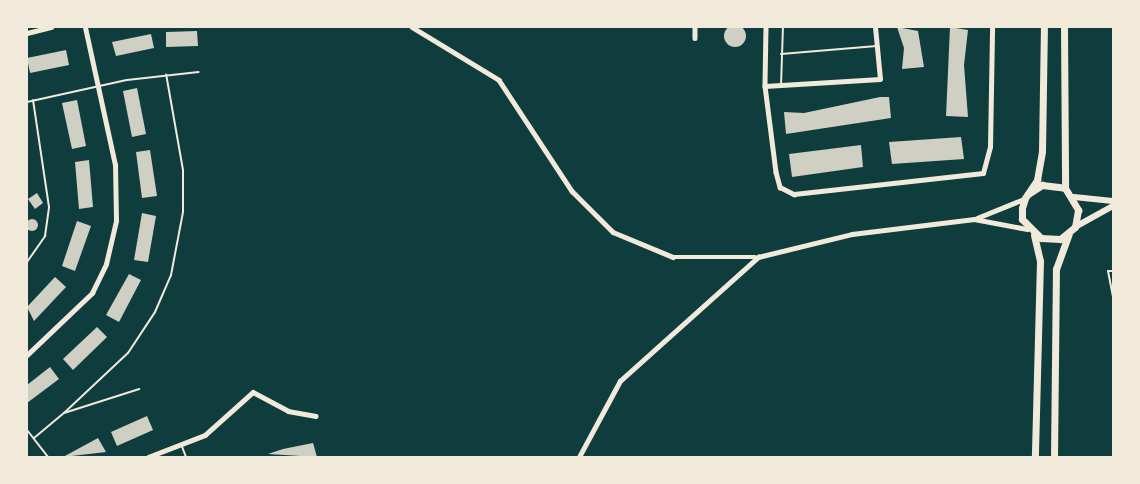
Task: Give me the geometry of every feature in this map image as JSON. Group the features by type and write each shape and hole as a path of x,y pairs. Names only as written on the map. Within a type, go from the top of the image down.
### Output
{"main road":[{"path":"1035,457 1040,261 1034,236 1027,229 1027,196 1042,151 1044,27"},
{"path":"1064,27 1065,188"},
{"path":"1027,196 1041,185 1065,188 1074,197 1072,229 1056,269 1054,457"},
{"path":"1034,236 1060,239 1072,229"}],"street":[{"path":"27,33 51,27"},
{"path":"27,356 92,293 111,247 117,187 85,27"},
{"path":"412,27 499,80 572,191 613,232 673,257 758,257 852,234 974,219 1027,196"},
{"path":"695,27 696,38"},
{"path":"766,27 765,86 780,187 794,194 983,173 989,160 992,27"},
{"path":"765,86 880,79 875,27"},
{"path":"1074,197 1113,201"},
{"path":"1072,229 1113,206"},
{"path":"974,219 1027,229"},
{"path":"579,457 620,381 758,257"},
{"path":"148,457 217,426 253,392 288,411 316,416"}],"lane":[{"path":"781,86 783,27"},
{"path":"781,54 877,46"},
{"path":"27,102 98,85 166,74 199,72"},
{"path":"33,438 64,413 134,345 171,275 183,212 183,170 166,74"},
{"path":"27,262 45,236 49,207 33,100"},
{"path":"1113,271 1108,271 1113,297"},
{"path":"64,413 139,389"},
{"path":"27,429 48,457"},
{"path":"181,444 186,457"}],"building":[{"path":"735,25 743,28 746,36 743,44 735,47 727,44 724,36 727,28"},
{"path":"897,27 918,31 924,67 902,69 904,48"},
{"path":"950,27 968,30 964,65 968,117 946,116"},
{"path":"197,31 198,46 166,47 166,32"},
{"path":"151,34 154,48 116,56 112,42"},
{"path":"66,50 69,65 30,73 27,58"},
{"path":"137,88 146,134 132,137 123,91"},
{"path":"889,97 891,118 786,134 784,112 804,113"},
{"path":"77,100 86,146 72,149 62,103"},
{"path":"961,137 964,159 892,164 889,142"},
{"path":"861,145 863,167 792,177 789,154"},
{"path":"150,150 157,196 142,198 136,152"},
{"path":"89,160 93,207 79,209 75,162"},
{"path":"37,193 43,203 35,209 28,199"},
{"path":"142,213 156,216 148,262 134,260"},
{"path":"34,219 38,225 34,231 30,231 26,223"},
{"path":"77,221 91,226 75,271 62,266"},
{"path":"129,274 141,280 119,322 106,315"},
{"path":"55,277 66,287 34,321 27,307"},
{"path":"97,327 107,337 73,370 63,359"},
{"path":"50,367 59,379 27,403 27,385"},
{"path":"147,416 153,430 117,446 111,432"},
{"path":"98,438 106,452 63,457"},
{"path":"313,443 317,457 268,454 283,449"}]}
